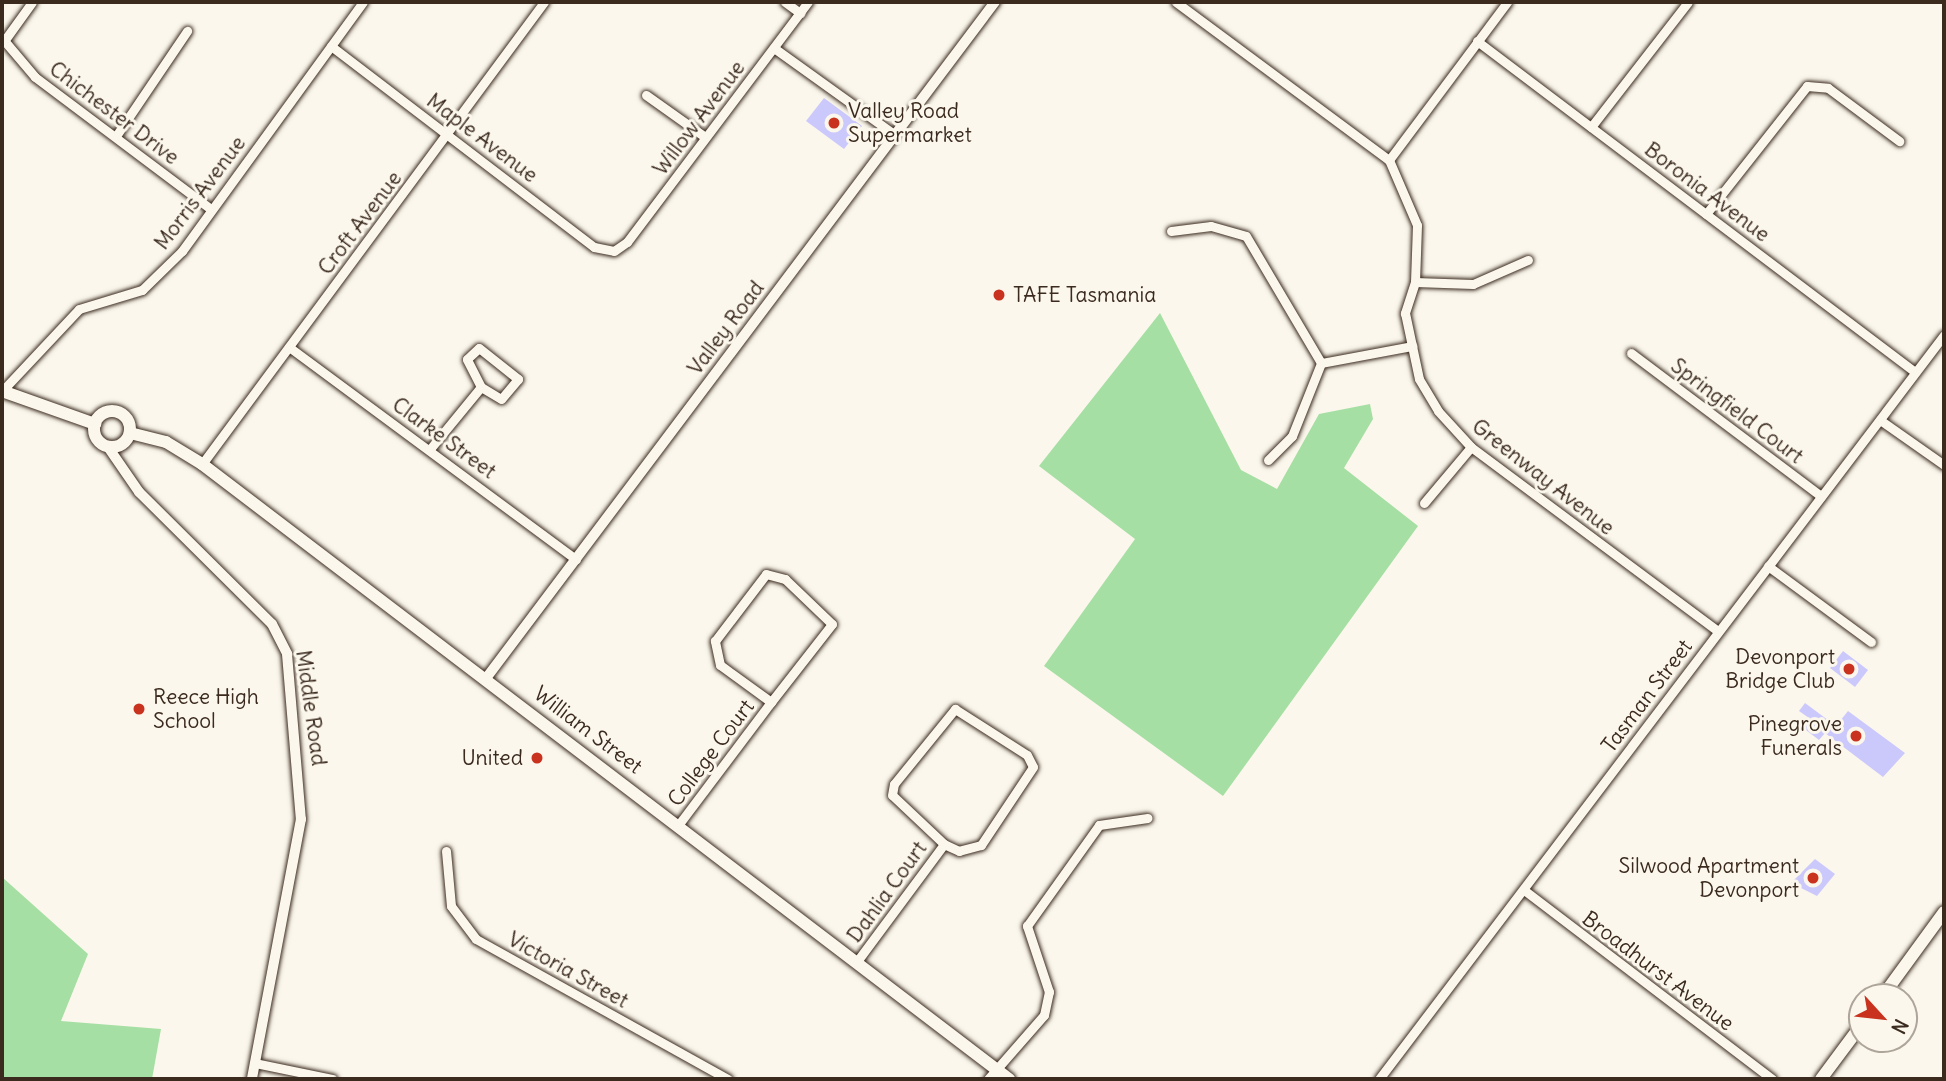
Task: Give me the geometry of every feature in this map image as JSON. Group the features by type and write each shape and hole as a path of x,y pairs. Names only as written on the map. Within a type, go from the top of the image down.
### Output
{"main road":[{"path":"2,391 95,424"},
{"path":"107,412 120,413 130,433 120,446 108,447 97,440 95,424 107,412"},
{"name":"William Street","path":"130,433 166,442 202,464 858,960 992,1074 1009,1079"},
{"path":"1893,983 1942,920"},
{"path":"1821,1079 1848,1043"}],"street":[{"path":"3,39 32,2"},
{"name":"Morris Avenue","path":"2,391 79,309 142,290 211,209 363,2"},
{"name":"Croft Avenue","path":"202,464 544,2"},
{"path":"785,2 800,13"},
{"name":"Willow Avenue","path":"614,251 627,242 808,2"},
{"name":"Valley Road","path":"487,677 995,2"},
{"path":"1176,2 1389,160 1507,2"},
{"path":"1591,127 1688,2"},
{"path":"116,136 187,31"},
{"name":"Chichester Drive","path":"3,39 35,77 211,209"},
{"name":"Boronia Avenue","path":"1477,41 1915,372"},
{"name":"Maple Avenue","path":"331,46 594,247 614,251"},
{"path":"774,48 895,135"},
{"path":"1706,214 1807,86 1828,88 1899,141"},
{"path":"646,95 705,137"},
{"name":"Greenway Avenue","path":"1389,160 1417,225 1415,282 1405,313 1419,379 1471,447 1718,631"},
{"path":"1171,231 1211,226 1246,236 1321,363"},
{"path":"1415,282 1473,284 1528,260"},
{"name":"Tasman Street","path":"1379,1079 1944,335"},
{"path":"1321,363 1412,346"},
{"name":"Clarke Street","path":"289,348 430,449 576,559"},
{"path":"479,348 518,379 502,399 481,387 467,359 479,348"},
{"name":"Springfield Court","path":"1631,353 1821,496"},
{"path":"1268,460 1292,436 1321,363"},
{"path":"430,449 481,387"},
{"path":"1880,420 1944,465"},
{"name":"Middle Road","path":"108,447 139,492 272,624 287,654 301,819 252,1079"},
{"path":"1424,503 1471,447"},
{"path":"1768,566 1871,642"},
{"name":"College Court","path":"680,824 832,624 785,579 766,574 715,641 720,665 771,702"},
{"name":"Dahlia Court","path":"956,709 1017,748 1033,767 981,845 959,851 944,844 892,795 894,783 956,709"},
{"path":"992,1074 1044,1015 1049,992 1027,926 1099,825 1147,818"},
{"name":"Dahlia Court","path":"858,960 944,844"},
{"name":"Victoria Street","path":"446,851 451,906 476,939 728,1079"},
{"name":"Broadhurst Avenue","path":"1524,890 1772,1079"},
{"path":"255,1063 332,1079"}],"green space":[{"path":"1160,313 1241,470 1277,489 1319,414 1370,404 1373,419 1344,468 1418,526 1223,796 1044,666 1135,539 1039,466"},
{"path":"2,877 88,954 61,1021 161,1029 152,1079 2,1079"}],"building":[{"name":"Valley Road Supermarket","path":"824,98 862,126 844,149 806,121"},
{"name":"Devonport Bridge Club","path":"1843,651 1868,670 1855,687 1830,668"},
{"name":"Pinegrove Funerals","path":"1805,703 1836,726 1848,711 1905,753 1883,777 1825,733 1819,740 1802,727 1809,718 1799,711"},
{"name":"Silwood Apartment Devonport","path":"1815,859 1835,874 1817,896 1791,883"}],"place":[{"name":"Valley Road Supermarket","path":"834,123"},
{"name":"TAFE Tasmania","path":"999,295"},
{"name":"Devonport Bridge Club","path":"1849,669"},
{"name":"Reece High School","path":"139,709"},
{"name":"Pinegrove Funerals","path":"1856,736"},
{"name":"United","path":"537,758"},
{"name":"Silwood Apartment Devonport","path":"1813,878"}]}
